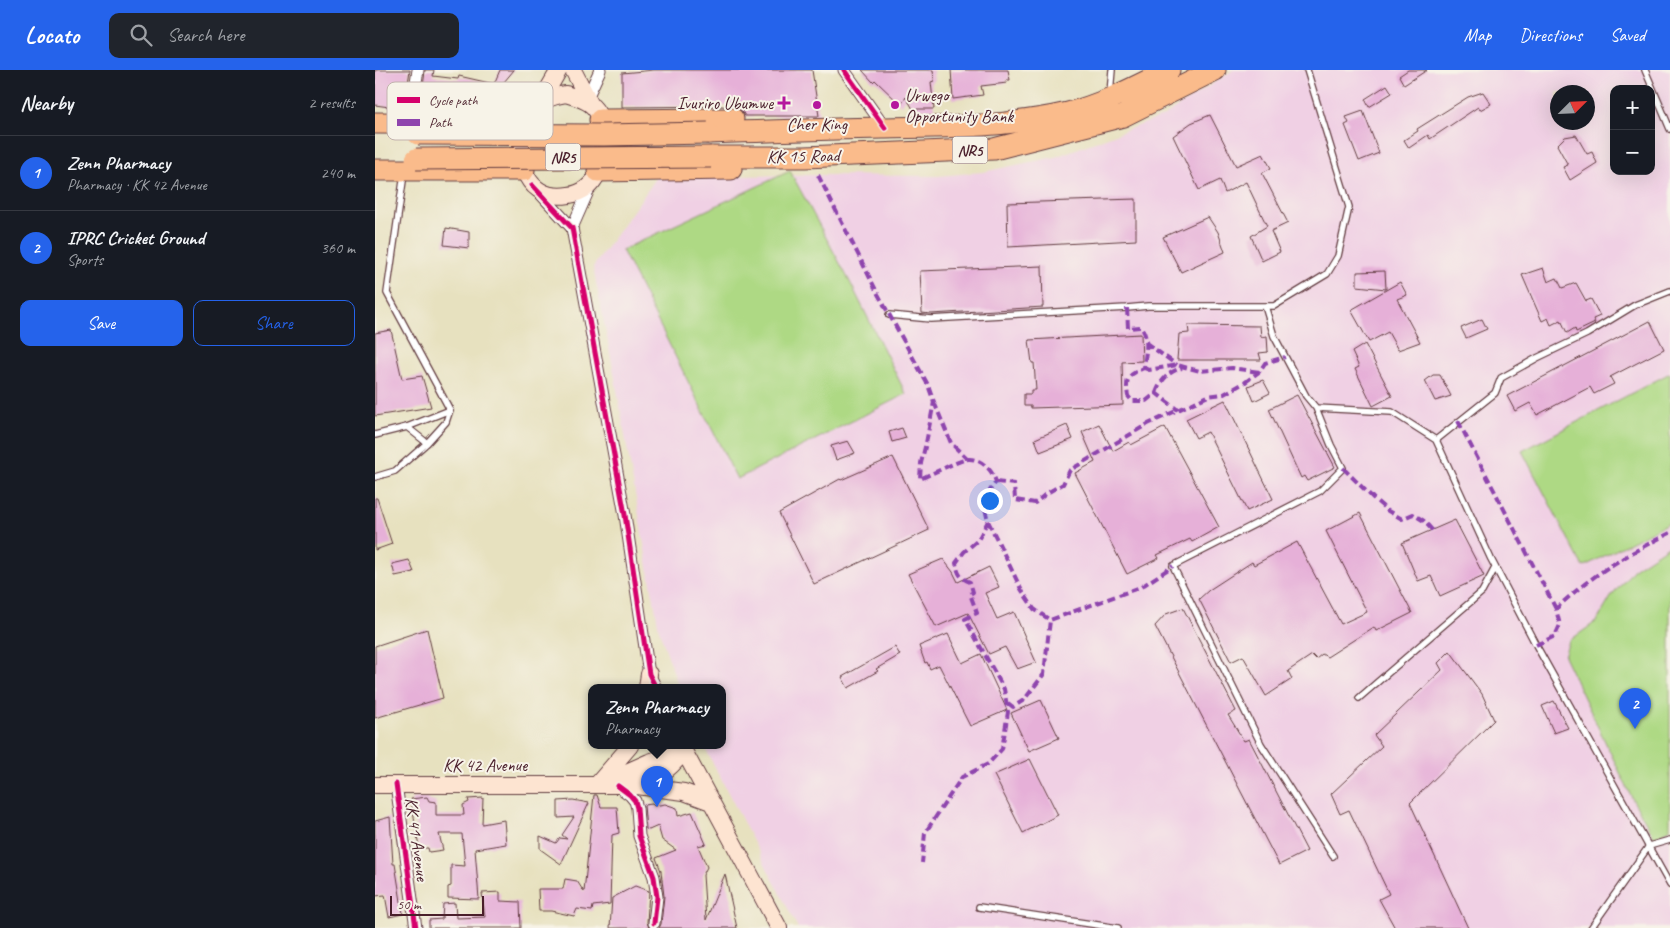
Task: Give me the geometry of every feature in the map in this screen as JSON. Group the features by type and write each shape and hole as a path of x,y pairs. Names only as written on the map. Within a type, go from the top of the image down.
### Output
{"highway":[{"name":"KK 15 Road","path":"553,133 604,135 708,133 948,128 1004,124 1068,113 1109,100 1169,70"},
{"name":"KK 15 Road","path":"375,158 411,164 711,157 796,157 994,149 1123,116 1215,70"},
{"path":"593,107 833,118 885,128"},
{"path":"594,179 866,167 911,153"},
{"path":"375,170 411,164 528,178"}],"main road":[{"path":"552,82 559,70"},
{"path":"522,140 521,155 528,178 547,195 559,196 581,192 594,179 602,158 604,133 593,107 573,70"},
{"path":"553,97 566,94 579,98 593,107"},
{"path":"596,785 627,749"},
{"path":"683,749 779,928"},
{"name":"KK 42 Avenue","path":"596,785 683,749"},
{"name":"KK 42 Avenue","path":"375,785 623,785 649,780 661,775 674,765 683,749"},
{"path":"623,785 684,792 711,802"}],"street":[{"path":"593,107 600,70"},
{"path":"844,70 885,128"},
{"path":"528,178 571,228 625,515 651,684"},
{"path":"571,228 594,179"},
{"name":"KK 41 Avenue","path":"396,784 417,928"},
{"path":"623,785 635,800 639,836 654,878 657,897 654,923"}],"lane":[{"path":"1109,100 1112,70"},
{"path":"889,315 931,318 1148,306 1274,306 1327,274 1338,256 1349,206 1307,70"},
{"path":"1645,70 1670,129"},
{"path":"1663,112 1670,111"},
{"path":"375,477 395,471 427,443 446,422 450,410 387,293 411,164"},
{"path":"1436,440 1495,393 1501,378 1587,334 1635,305 1670,291"},
{"path":"1265,306 1274,336 1306,396 1316,408 1331,445 1343,468 1320,491 1173,566 1261,744 1333,856"},
{"path":"1316,408 1393,412 1436,440 1495,568 1535,645 1670,885"},
{"path":"375,435 407,427 450,410"},
{"path":"407,427 427,443"},
{"path":"1359,698 1482,592 1495,568"},
{"path":"1591,928 1649,846 1670,840"},
{"path":"979,907 1118,928"}],"shaded area":[{"path":"1233,70 1670,70 1670,928 798,928 706,749 726,749 726,684 678,684 659,630 614,373 593,267 657,177 938,176 983,172 1055,157 1164,116"}],"green space":[{"path":"790,171 850,282 906,394 737,479 622,250"},
{"path":"1670,373 1670,522 1583,567 1522,451"},
{"path":"1670,545 1670,829 1655,838 1634,802 1564,656 1569,641 1597,621 1611,597 1635,568"}],"building":[{"path":"375,70 410,70 408,82 387,82 387,107 375,105"},
{"path":"425,70 434,70 433,76 458,79 459,76 485,82 424,82"},
{"path":"500,70 514,70 504,82 495,82"},
{"path":"654,70 812,70 819,116 745,116 740,108 733,106 622,107 622,73"},
{"path":"862,70 933,70 934,81 931,82 934,109 913,109 906,97 901,105 875,80 873,82"},
{"path":"951,70 1008,70 1010,80 1006,80 1007,83 981,86 983,95 953,99"},
{"path":"1408,70 1427,70 1404,85 1399,76"},
{"path":"1387,85 1392,93 1369,107 1365,99"},
{"path":"1483,92 1491,104 1480,110 1478,107 1430,139 1428,135 1409,148 1404,140 1418,131 1417,129 1468,97"},
{"path":"1363,111 1379,153 1359,161 1345,125 1349,123 1346,117"},
{"path":"1210,115 1236,166 1263,154 1271,168 1262,173 1288,223 1271,231 1280,252 1262,261 1251,236 1267,226 1246,182 1225,193 1220,180 1199,190 1173,136 1191,123"},
{"path":"1576,135 1587,154 1592,152 1597,163 1570,180 1563,167 1568,165 1557,145 1565,137"},
{"path":"1136,199 1136,240 1008,247 1007,203"},
{"path":"1208,217 1218,232 1225,252 1181,272 1163,237"},
{"path":"446,228 469,232 469,248 444,245"},
{"path":"1042,266 1043,307 922,313 920,271"},
{"path":"1543,268 1548,282 1557,278 1562,288 1576,283 1586,301 1591,299 1600,316 1593,319 1595,323 1576,332 1575,328 1567,333 1561,320 1551,325 1548,318 1542,321 1522,275"},
{"path":"1385,271 1386,289 1357,286 1357,272"},
{"path":"1400,282 1407,295 1397,299 1420,342 1398,350 1388,332 1369,342 1351,310"},
{"path":"1482,319 1487,329 1466,338 1461,328"},
{"path":"1650,321 1664,349 1610,377 1614,384 1594,394 1590,387 1537,415 1530,403 1515,411 1507,396"},
{"path":"1188,325 1260,326 1261,337 1267,336 1268,352 1259,353 1261,360 1177,360 1179,334 1189,333"},
{"path":"391,330 402,379 422,376 431,407 375,416 375,333"},
{"path":"1141,334 1142,361 1122,362 1123,405 1031,408 1031,406 1024,406 1024,394 1031,394 1031,390 1036,390 1034,363 1032,363 1029,340"},
{"path":"1365,344 1392,396 1373,406 1355,369 1359,367 1352,352"},
{"path":"1433,375 1440,375 1451,396 1435,401 1425,381"},
{"path":"1263,380 1270,393 1254,401 1248,386"},
{"path":"1297,395 1335,467 1307,481 1304,476 1301,478 1269,409"},
{"path":"1225,400 1273,499 1247,511 1208,432 1196,438 1186,419"},
{"path":"1099,424 1113,451 1129,442 1131,445 1165,427 1219,527 1192,542 1190,539 1157,555 1159,558 1127,574 1075,473 1095,462 1082,432"},
{"path":"1067,425 1073,439 1040,452 1035,439"},
{"path":"902,428 906,438 892,442 889,432"},
{"path":"848,441 855,453 836,460 831,446"},
{"path":"893,457 929,530 814,584 779,513 840,479"},
{"path":"375,498 377,498 392,544 375,550"},
{"path":"1360,513 1412,613 1376,631 1374,627 1327,657 1322,654 1316,659 1312,655 1288,671 1292,679 1266,696 1243,656 1231,662 1199,599 1209,590 1252,562 1254,565 1297,542 1341,624 1367,612 1326,531"},
{"path":"1455,520 1484,576 1440,596 1431,576 1418,581 1402,543"},
{"path":"943,559 958,582 989,567 999,587 985,593 997,619 1014,612 1036,662 1017,669 1005,647 989,654 968,613 936,627 908,574"},
{"path":"409,560 414,572 395,576 392,564"},
{"path":"1183,608 1236,711 1228,715 1244,741 1249,739 1307,851 1279,865 1155,626 1166,614"},
{"path":"427,629 443,698 375,718 375,646"},
{"path":"948,634 962,663 981,654 1007,710 970,726 939,665 930,669 927,662 925,663 919,646"},
{"path":"895,647 900,655 876,669 878,671 848,688 842,677"},
{"path":"1450,651 1482,694 1494,720 1410,803 1468,928 1395,928 1379,899 1389,894 1349,810 1340,814 1331,794 1382,746 1374,735 1442,670 1438,663"},
{"path":"1041,700 1059,738 1029,751 1011,713"},
{"path":"1554,701 1568,728 1554,733 1542,706"},
{"path":"1030,759 1058,815 1023,833 994,775"},
{"path":"594,795 597,795 601,807 617,807 619,833 612,835 610,904 593,906 592,911 577,909 574,916 551,911 539,911 538,889 563,889 565,879 577,881 584,892"},
{"path":"427,797 429,801 436,802 436,815 464,815 463,805 469,802 468,799 483,798 482,824 504,820 506,844 475,849 479,899 448,898 448,887 451,886 451,865 465,866 462,834 439,834 443,850 429,852 428,848 419,848 411,799"},
{"path":"573,800 589,803 561,864 540,849 540,836 556,843 560,838 567,839 562,835 574,817 558,818 558,801"},
{"path":"652,804 654,806 665,804 677,808 678,816 692,812 706,844 698,846 707,867 703,875 706,920 725,874 737,928 659,928 664,896 661,871 656,858 676,850 662,840 658,826 649,830 646,829 644,805"},
{"path":"390,817 393,864 395,864 403,914 389,917 385,895 375,896 375,821"},
{"path":"635,886 649,891 647,922 649,928 610,928 612,898"},
{"path":"500,892 500,901 520,902 521,928 429,928 429,920 442,919 443,904 455,903 456,918 485,917 482,893"}],"marked path":[{"path":"818,175 878,294 928,385 934,402 921,463 920,479 964,460 973,459 986,466 996,482 983,500 988,521 978,540 964,552 956,563 960,575 970,582 973,592 970,594 977,613 965,619 1004,689 1008,712 1002,749 988,764 962,777 925,833 922,863"},
{"path":"1127,308 1128,328 1141,327 1144,331 1146,347 1144,368 1129,378 1127,385 1128,396 1132,401 1146,401 1156,393 1178,410"},
{"path":"1146,343 1177,365"},
{"path":"996,482 1014,484 1015,500 1035,503 1047,493 1063,484 1070,470 1148,424 1208,396 1224,394 1259,372 1265,363 1285,357"},
{"path":"1144,368 1149,370 1177,365 1200,371 1232,368 1259,372"},
{"path":"1156,393 1166,377 1173,371 1182,368"},
{"path":"934,402 951,443 967,459"},
{"path":"1458,421 1556,609"},
{"path":"1343,468 1388,511 1402,519 1413,514 1424,521 1433,531"},
{"path":"988,521 1021,589 1034,609 1050,620 1141,587 1173,566"},
{"path":"1536,645 1555,636 1560,625 1556,609 1568,597 1610,566 1670,533"},
{"path":"1008,703 1013,707 1024,700 1044,674 1050,620"}],"cycle path":[{"path":"844,70 885,128"},
{"path":"532,185 572,228 625,515 649,674 654,684"},
{"path":"396,784 416,928"},
{"path":"618,786 630,795 635,801 637,808 639,836 654,877 657,897 654,923"}],"place":[{"name":"Ivuriro Ubumwe","path":"784,103"},
{"name":"Cher King","path":"817,105"},
{"name":"Urwego Opportunity Bank","path":"895,105"},
{"name":"IPRC Cricket Ground","path":"1635,729"},
{"name":"Zenn Pharmacy","path":"657,807"}]}
